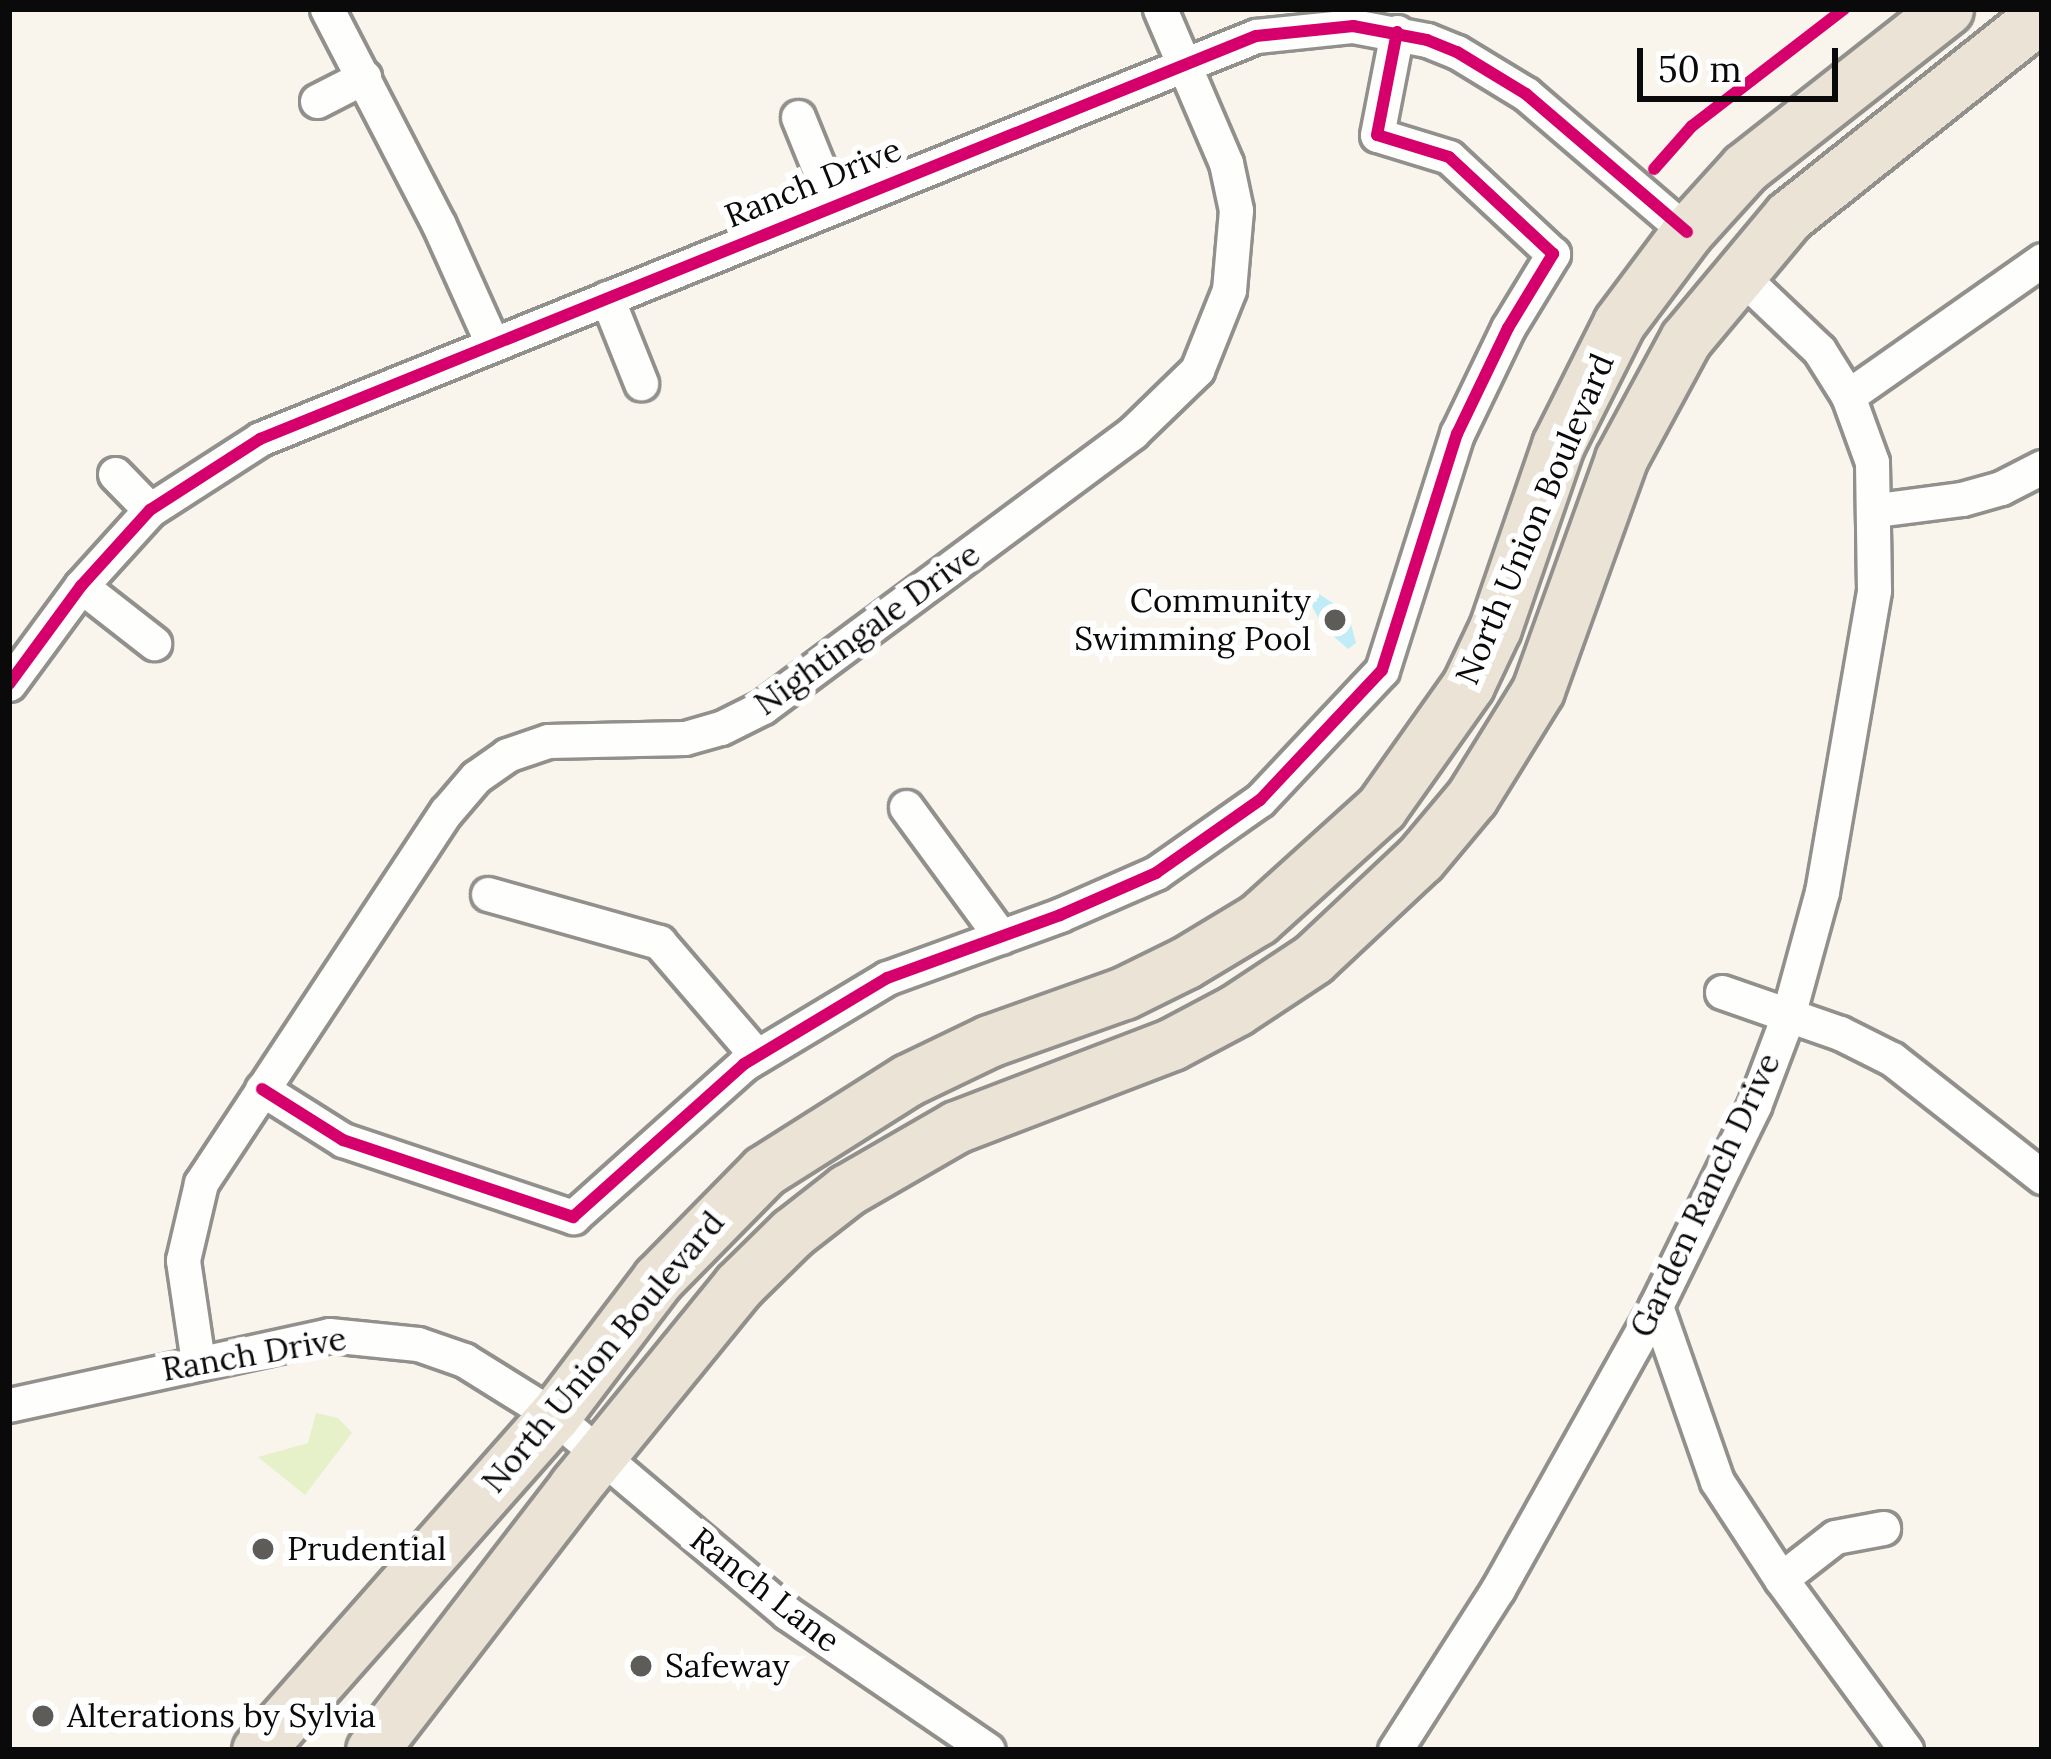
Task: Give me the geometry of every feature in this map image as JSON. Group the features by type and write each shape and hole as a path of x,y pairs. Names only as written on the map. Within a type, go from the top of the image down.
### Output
{"main road":[{"name":"North Union Boulevard","path":"258,1750 554,1416 658,1279 764,1171 908,1080 989,1041 1124,993 1185,963 1258,919 1381,808 1468,685 1495,628 1558,446 1619,323 1687,232 1745,168 1947,9"},
{"name":"North Union Boulevard","path":"372,1750 600,1456 759,1263 847,1190 956,1127 1172,1044 1236,1010 1312,959 1420,859 1472,797 1538,690 1644,409 1686,339 1789,216 2042,15"}],"street":[{"path":"327,9 492,344"},
{"name":"Nightingale Drive","path":"198,1361 184,1287 185,1242 201,1183 446,812 476,777 508,755 548,741 685,738 721,728 764,707 1171,399 1197,370 1229,290 1236,229 1226,163 1160,9"},
{"name":"Ranch Drive","path":"9,684 81,586 150,510 184,483 260,439 833,203 1256,36 1309,27 1396,32 1427,40 1490,69 1687,232"},
{"path":"262,1089 343,1141 573,1217 610,1178 757,1056 887,978 1156,873 1260,800 1382,670 1457,434 1508,328 1553,254 1449,158 1377,135 1396,32"},
{"path":"317,101 364,77"},
{"name":"Ranch Drive","path":"797,117 833,203"},
{"path":"1848,396 2042,260"},
{"name":"Garden Ranch Drive","path":"1395,1750 1498,1589 1656,1306 1754,1106 1788,1016 1826,869 1874,590 1877,510 1872,461 1848,396 1819,350 1738,273"},
{"path":"607,298 641,382"},
{"path":"1877,510 1962,500 2042,467"},
{"path":"115,474 150,510"},
{"path":"81,586 154,643"},
{"path":"905,807 1001,937"},
{"path":"488,894 659,942 757,1056"},
{"path":"1721,992 1840,1033 1892,1059 2042,1177"},
{"path":"1656,1306 1704,1452 1737,1515 1906,1750"},
{"name":"Ranch Drive","path":"9,1405 328,1335 372,1335 464,1360 554,1416"},
{"name":"Ranch Lane","path":"554,1416 787,1613 988,1750"},
{"path":"1780,1580 1835,1537 1883,1528"}],"green space":[{"path":"316,1413 338,1418 352,1433 305,1495 258,1457 308,1443"}],"water":[{"name":"Community Swimming Pool","path":"1319,594 1348,613 1356,643 1348,649 1323,627 1310,602"}],"cycle path":[{"path":"1654,169 1692,126 1844,9"},
{"path":"9,684 81,586 150,510 260,439 1256,36 1353,26 1427,40 1457,52 1526,94 1687,232"},
{"path":"262,1089 343,1140 573,1217 744,1064 887,978 1060,915 1156,873 1260,800 1382,670 1457,434 1508,328 1553,254 1449,157 1377,135 1397,32"}],"place":[{"name":"Community Swimming Pool","path":"1335,620"},
{"name":"Prudential","path":"263,1549"},
{"name":"Safeway","path":"641,1666"},
{"name":"Alterations by Sylvia","path":"43,1716"}]}
